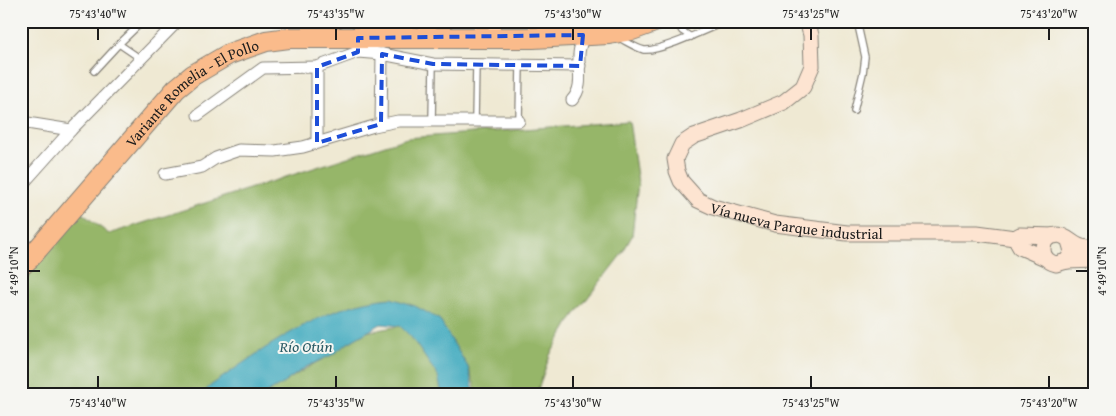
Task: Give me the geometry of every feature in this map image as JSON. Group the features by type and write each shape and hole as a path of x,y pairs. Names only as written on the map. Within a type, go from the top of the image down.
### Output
{"highway":[{"path":"508,21 522,33 534,38"},
{"path":"450,32 490,27 534,38 610,34 632,30 657,21"},
{"name":"Variante Romelia - El Pollo","path":"21,266 30,258 176,89 193,75 229,54 266,41 289,38 358,45 450,32"}],"main road":[{"name":"Vía nueva Parque industrial","path":"807,21 811,35 812,66 803,87 784,102 694,136 682,144 675,159 677,171 681,181 698,200 713,207 775,224 847,233 977,233 1015,238 1020,235 1062,236 1079,246 1095,249"},
{"path":"1045,258 1043,253 1044,244 1046,240 1054,236"},
{"path":"1015,238 1020,247 1045,258 1051,263 1095,260"},
{"path":"1067,261 1072,252 1069,240"}],"street":[{"path":"21,186 70,130 178,21"},
{"path":"572,100 578,94 580,81 579,54 583,35"},
{"path":"198,115 263,68 317,66 358,45 382,54 433,64 580,66"},
{"path":"381,124 382,54"},
{"path":"317,66 317,143"},
{"path":"165,174 202,167 216,158 239,150 275,151 303,147 381,124 398,121 519,121"},
{"path":"21,122 70,130"}],"lane":[{"path":"94,71 143,21"},
{"path":"676,21 682,31 691,36"},
{"path":"610,34 643,50 652,50 726,21"},
{"path":"854,111 865,57 856,21"},
{"path":"119,44 141,59"},
{"path":"432,121 433,64"},
{"path":"475,121 476,64"},
{"path":"519,121 520,64"}],"highlighted area":[{"path":"583,35 580,66 433,64 382,54 381,124 317,143 317,67 358,52 358,38"}],"green space":[{"path":"629,121 638,183 632,236 621,255 572,318 550,355 536,395 478,395 468,367 391,298 201,395 21,395 21,262 74,207 109,234 407,138"},
{"path":"400,326 440,356 459,395 263,395 366,332"}],"water":[{"name":"Río Otún","path":"391,298 415,306 439,319 468,367 475,395 442,395 438,376 411,337 400,326 381,324 348,343 332,355 306,367 263,395 201,395 210,386 273,343 318,318 366,302"}]}
